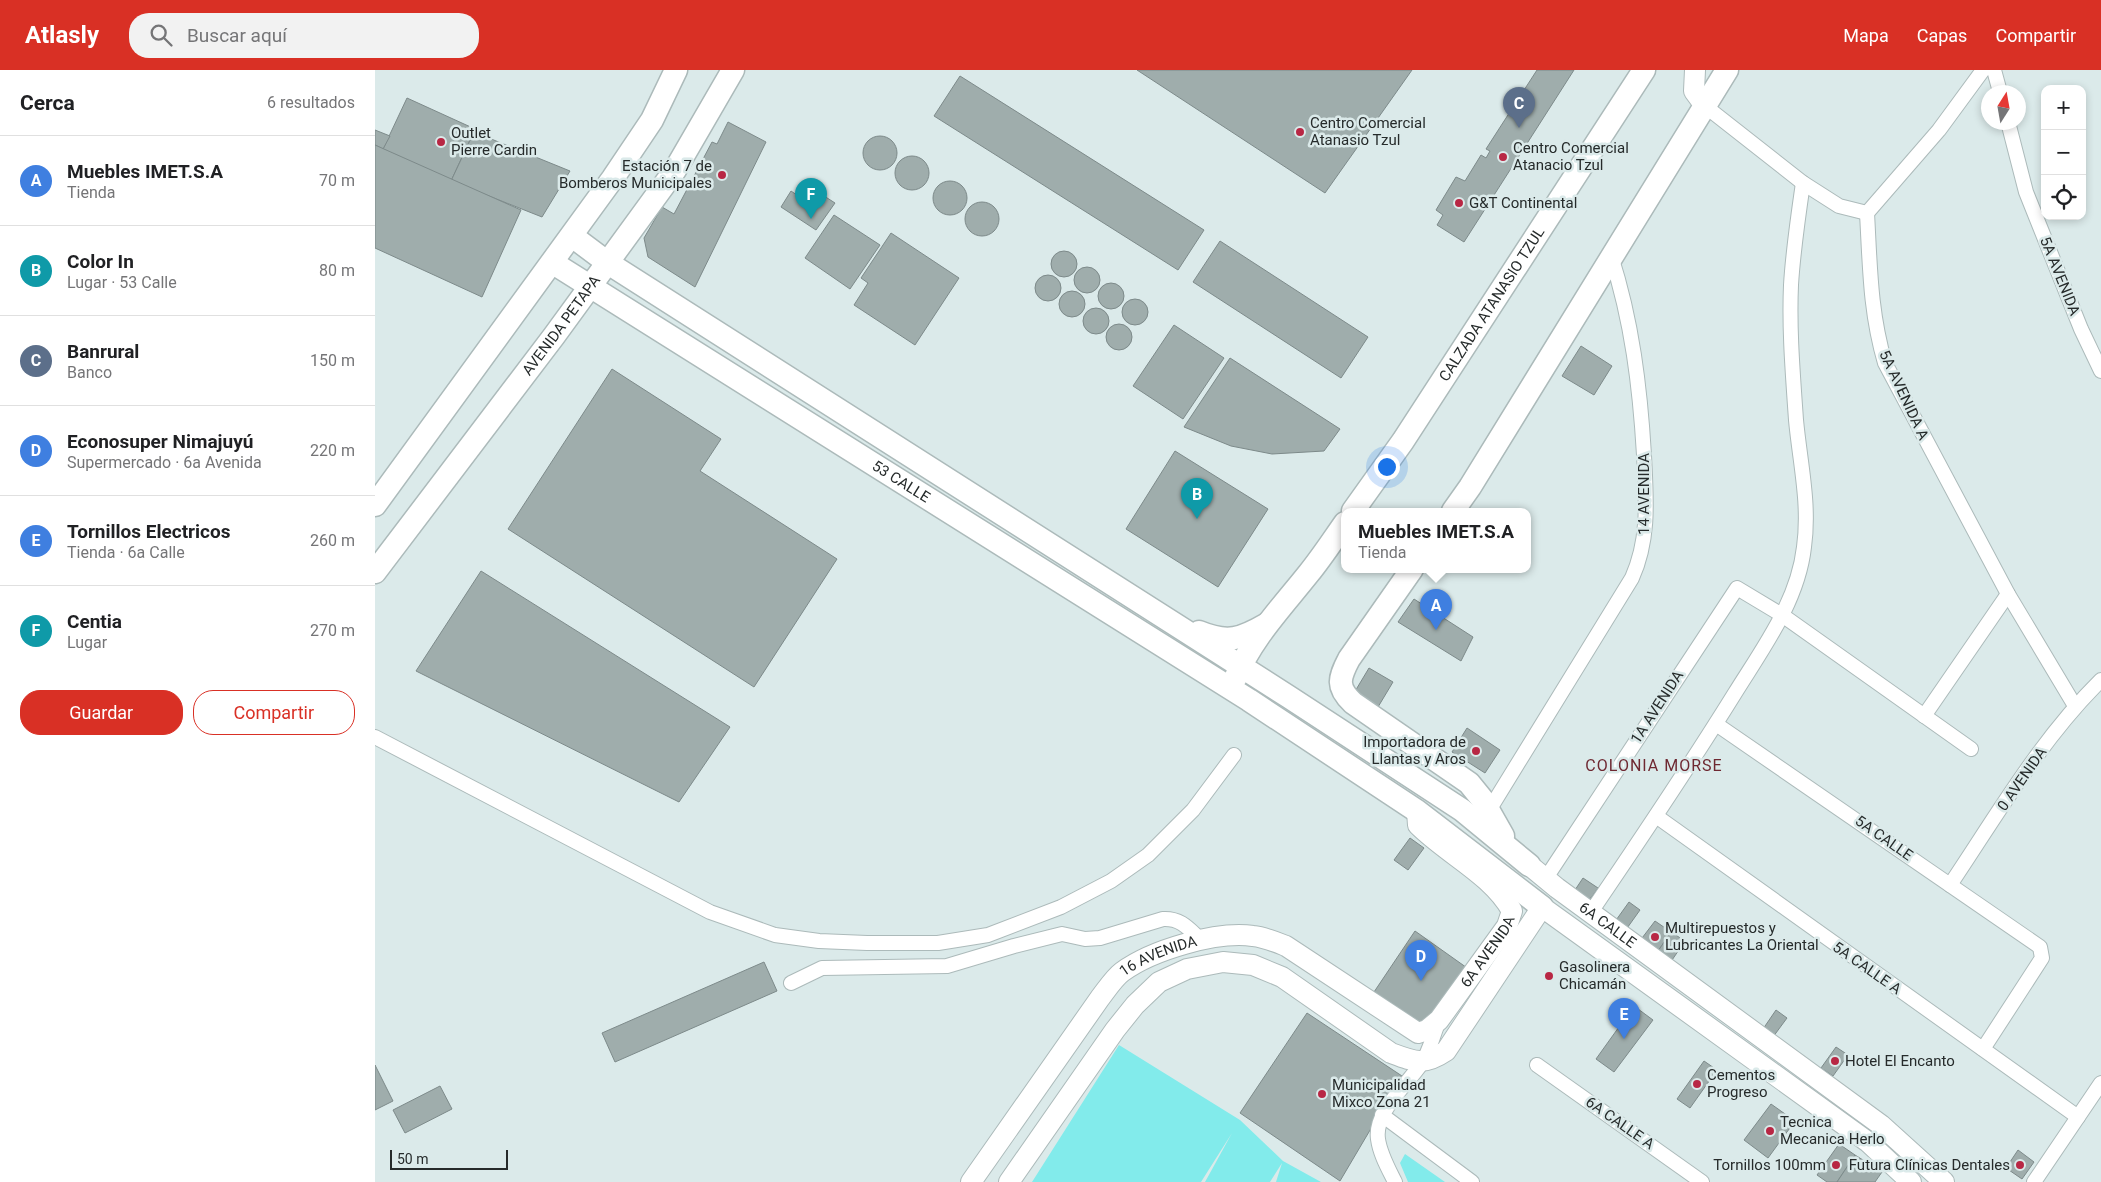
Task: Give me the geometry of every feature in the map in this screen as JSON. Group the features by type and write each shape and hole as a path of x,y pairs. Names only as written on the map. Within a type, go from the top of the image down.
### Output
{"main road":[{"path":"375,506 572,236 652,120 676,70"},
{"name":"AVENIDA PETAPA","path":"375,572 591,287 675,170 733,70"},
{"name":"CALZADA ATANASIO TZUL","path":"1355,508 1408,433 1644,70"},
{"path":"1695,70 1694,91 1705,106"},
{"path":"1455,508 1470,487 1727,70"},
{"name":"53 CALLE","path":"572,236 607,263 1261,679"},
{"name":"53 CALLE","path":"553,263 1241,694"},
{"path":"1241,694 1240,666 1268,623 1311,571 1341,529"},
{"path":"1410,573 1349,659 1341,674 1341,685 1344,695 1469,783 1477,791 1488,812 1529,865 1542,907"},
{"path":"1163,617 1208,636 1230,640 1251,633 1268,623"},
{"name":"6A CALLE","path":"1261,679 1462,810 1529,865 1591,912 1881,1124 1945,1182"},
{"name":"6A CALLE","path":"1241,694 1417,811 1542,907 1868,1142 1911,1182"},
{"name":"6A AVENIDA","path":"1417,811 1418,825 1432,838 1485,878 1506,901 1512,911 1507,926 1433,1025"},
{"name":"6A AVENIDA","path":"1423,1062 1433,1059 1446,1051 1542,907"},
{"name":"16 AVENIDA","path":"971,1182 989,1159 1100,998 1120,973 1143,959 1180,945 1226,936 1253,936 1286,946 1410,1029 1418,1033 1433,1025"},
{"name":"16 AVENIDA","path":"1009,1182 1115,1030 1135,1005 1159,982 1187,969 1223,962 1253,965 1282,977 1391,1052 1410,1060 1423,1062"}],"street":[{"path":"1705,106 1803,183 1839,206 1867,213 1939,130 1983,70"},
{"path":"1994,70 1998,85"},
{"name":"5A AVENIDA","path":"2010,130 2026,192 2081,329 2101,371"},
{"path":"1591,912 1716,724 1782,615 1799,575 1805,547 1806,517 1791,340 1794,249 1803,183"},
{"name":"5A AVENIDA A","path":"1867,213 1871,300 1876,332 1885,363 2008,594 2075,706"},
{"name":"14 AVENIDA","path":"1488,812 1632,578 1640,560 1647,514 1641,410 1630,324 1624,296 1611,256"},
{"name":"1A AVENIDA","path":"1529,865 1737,588 1782,615"},
{"path":"1924,716 2008,594"},
{"path":"1782,615 1971,749"},
{"name":"0 AVENIDA","path":"1950,885 2037,757 2075,706 2101,680"},
{"name":"5A CALLE","path":"1716,724 2041,947 2042,958 1983,1049"},
{"path":"375,737 710,912 775,935 819,941 867,943 938,942 988,935 1061,907 1111,881 1148,855 1193,810 1234,755"},
{"name":"5A CALLE A","path":"1656,816 2078,1117"},
{"path":"791,983 822,968 947,966 1062,934 1085,939 1100,938 1163,919 1173,918 1181,921 1202,941"},
{"path":"1395,1182 1381,1152 1377,1138 1378,1126 1382,1115 1423,1062 1433,1025"},
{"name":"6A CALLE A","path":"1537,1065 1702,1182"},
{"path":"2034,1182 2101,1083"},
{"path":"1382,1115 1473,1182"}],"shaded area":[{"path":"1119,1045 1240,1120 1283,1161 1321,1182 1276,1182 1282,1163 1270,1182 1205,1182 1232,1133 1201,1182 1032,1182"},
{"path":"1405,1154 1445,1182 1408,1182 1400,1163"}],"building":[{"name":"Centro Comercial Atanasio Tzul","path":"1137,70 1412,70 1325,193"},
{"name":"Centro Comercial Atanacio Tzul","path":"1537,70 1574,70 1464,242 1437,225 1443,215 1436,210 1456,177 1465,181 1481,155 1486,158 1490,151 1486,149"},
{"path":"960,76 1204,230 1178,270 934,116"},
{"path":"407,98 475,129 451,181 383,149"},
{"name":"Estación 7 de Bomberos Municipales","path":"728,122 766,142 695,287 648,257 644,238 662,207 674,214 712,142 717,144"},
{"path":"375,130 390,136 383,149 375,145"},
{"path":"474,132 570,171 542,217 451,181"},
{"path":"880,136 887,137 892,141 896,146 896,160 892,165 887,169 880,170 873,169 868,165 864,160 863,153 864,146 868,141 873,137"},
{"path":"375,145 521,210 482,297 375,248"},
{"path":"912,156 919,157 924,161 928,166 928,180 924,185 919,189 912,190 905,189 900,185 896,180 895,173 896,166 900,161 905,157"},
{"path":"950,181 957,182 962,186 966,191 966,205 962,210 957,214 950,215 943,214 938,210 934,205 933,198 934,191 938,186 943,182"},
{"path":"791,191 813,206 821,194 835,203 816,230 781,207"},
{"path":"982,202 989,203 994,207 998,212 998,226 994,231 989,235 982,236 975,235 970,231 966,226 965,219 966,212 970,207 975,203"},
{"path":"834,215 880,245 850,289 805,258"},
{"path":"891,233 959,278 915,345 854,305 868,283 861,278"},
{"path":"1220,241 1368,337 1341,378 1193,282"},
{"path":"1064,251 1073,255 1077,264 1073,273 1064,277 1055,273 1051,264 1055,255"},
{"path":"1087,267 1096,271 1100,280 1096,289 1087,293 1078,289 1074,280 1078,271"},
{"path":"1048,275 1057,279 1061,288 1057,297 1048,301 1039,297 1035,288 1039,279"},
{"path":"1111,283 1120,287 1124,296 1120,305 1111,309 1102,305 1098,296 1102,287"},
{"path":"1072,291 1081,295 1085,304 1081,313 1072,317 1063,313 1059,304 1063,295"},
{"path":"1135,299 1144,303 1148,312 1144,321 1135,325 1126,321 1122,312 1126,303"},
{"path":"1096,308 1105,312 1109,321 1105,330 1096,334 1087,330 1083,321 1087,312"},
{"path":"1119,324 1128,328 1132,337 1128,346 1119,350 1110,346 1106,337 1110,328"},
{"path":"1174,325 1224,358 1183,419 1133,386"},
{"path":"1581,346 1612,366 1594,395 1562,376"},
{"path":"1230,358 1340,429 1324,451 1272,454 1231,446 1184,427"},
{"path":"612,369 721,439 700,471 837,559 754,687 508,529"},
{"path":"1175,451 1268,509 1218,587 1126,529"},
{"path":"481,571 730,727 679,802 416,671"},
{"path":"1414,599 1473,637 1461,661 1398,622"},
{"path":"1369,668 1393,682 1378,707 1354,693"},
{"name":"Importadora de Llantas y Aros","path":"1467,728 1500,750 1485,773 1452,752"},
{"path":"1410,838 1424,848 1408,870 1394,860"},
{"path":"1583,878 1598,888 1591,898 1586,900 1573,893"},
{"path":"1629,902 1640,910 1625,931 1614,923"},
{"name":"Multirepuestos y Lubricantes La Oriental","path":"1655,921 1671,932 1656,954 1639,942"},
{"path":"1415,931 1470,970 1428,1022 1420,1025 1374,992"},
{"path":"1671,932 1685,941 1670,963 1656,954"},
{"path":"764,962 777,991 615,1062 602,1033"},
{"path":"1634,1006 1653,1020 1614,1072 1596,1059"},
{"path":"1776,1010 1787,1018 1773,1037 1763,1029"},
{"name":"Municipalidad Mixco Zona 21","path":"1307,1013 1402,1076 1340,1181 1240,1113"},
{"name":"Hotel El Encanto","path":"1836,1047 1848,1055 1833,1076 1821,1068"},
{"name":"Cementos Progreso","path":"1704,1061 1717,1070 1690,1108 1677,1099"},
{"path":"375,1065 393,1101 375,1110"},
{"path":"440,1086 452,1109 405,1133 393,1110"},
{"name":"Tecnica Mecanica Herlo","path":"1771,1104 1795,1121 1768,1158 1744,1140"},
{"name":"Tornillos 100mm","path":"1839,1144 1855,1155 1837,1182 1827,1182 1817,1175"},
{"name":"Futura Clínicas Dentales","path":"2018,1150 2034,1162 2022,1179 2006,1168"},
{"path":"1855,1155 1882,1172 1875,1182 1837,1182"}],"place":[{"name":"Banrural","path":"1519,128"},
{"name":"Centro Comercial Atanasio Tzul","path":"1300,132"},
{"name":"Outlet Pierre Cardin","path":"441,142"},
{"name":"Centro Comercial Atanacio Tzul","path":"1503,157"},
{"name":"Estación 7 de Bomberos Municipales","path":"722,175"},
{"name":"G&T Continental","path":"1459,203"},
{"name":"Centia","path":"811,219"},
{"name":"Color In","path":"1197,519"},
{"name":"Muebles IMET.S.A","path":"1436,630"},
{"name":"Importadora de Llantas y Aros","path":"1476,751"},
{"name":"Multirepuestos y Lubricantes La Oriental","path":"1655,937"},
{"name":"Gasolinera Chicamán","path":"1549,976"},
{"name":"Econosuper Nimajuyú","path":"1421,981"},
{"name":"Tornillos Electricos","path":"1624,1039"},
{"name":"Hotel El Encanto","path":"1835,1061"},
{"name":"Cementos Progreso","path":"1697,1084"},
{"name":"Municipalidad Mixco Zona 21","path":"1322,1094"},
{"name":"Tecnica Mecanica Herlo","path":"1770,1131"},
{"name":"Tornillos 100mm","path":"1836,1165"},
{"name":"Futura Clínicas Dentales","path":"2020,1165"}],"district":[{"name":"COLONIA MORSE","path":"1654,765"}]}
